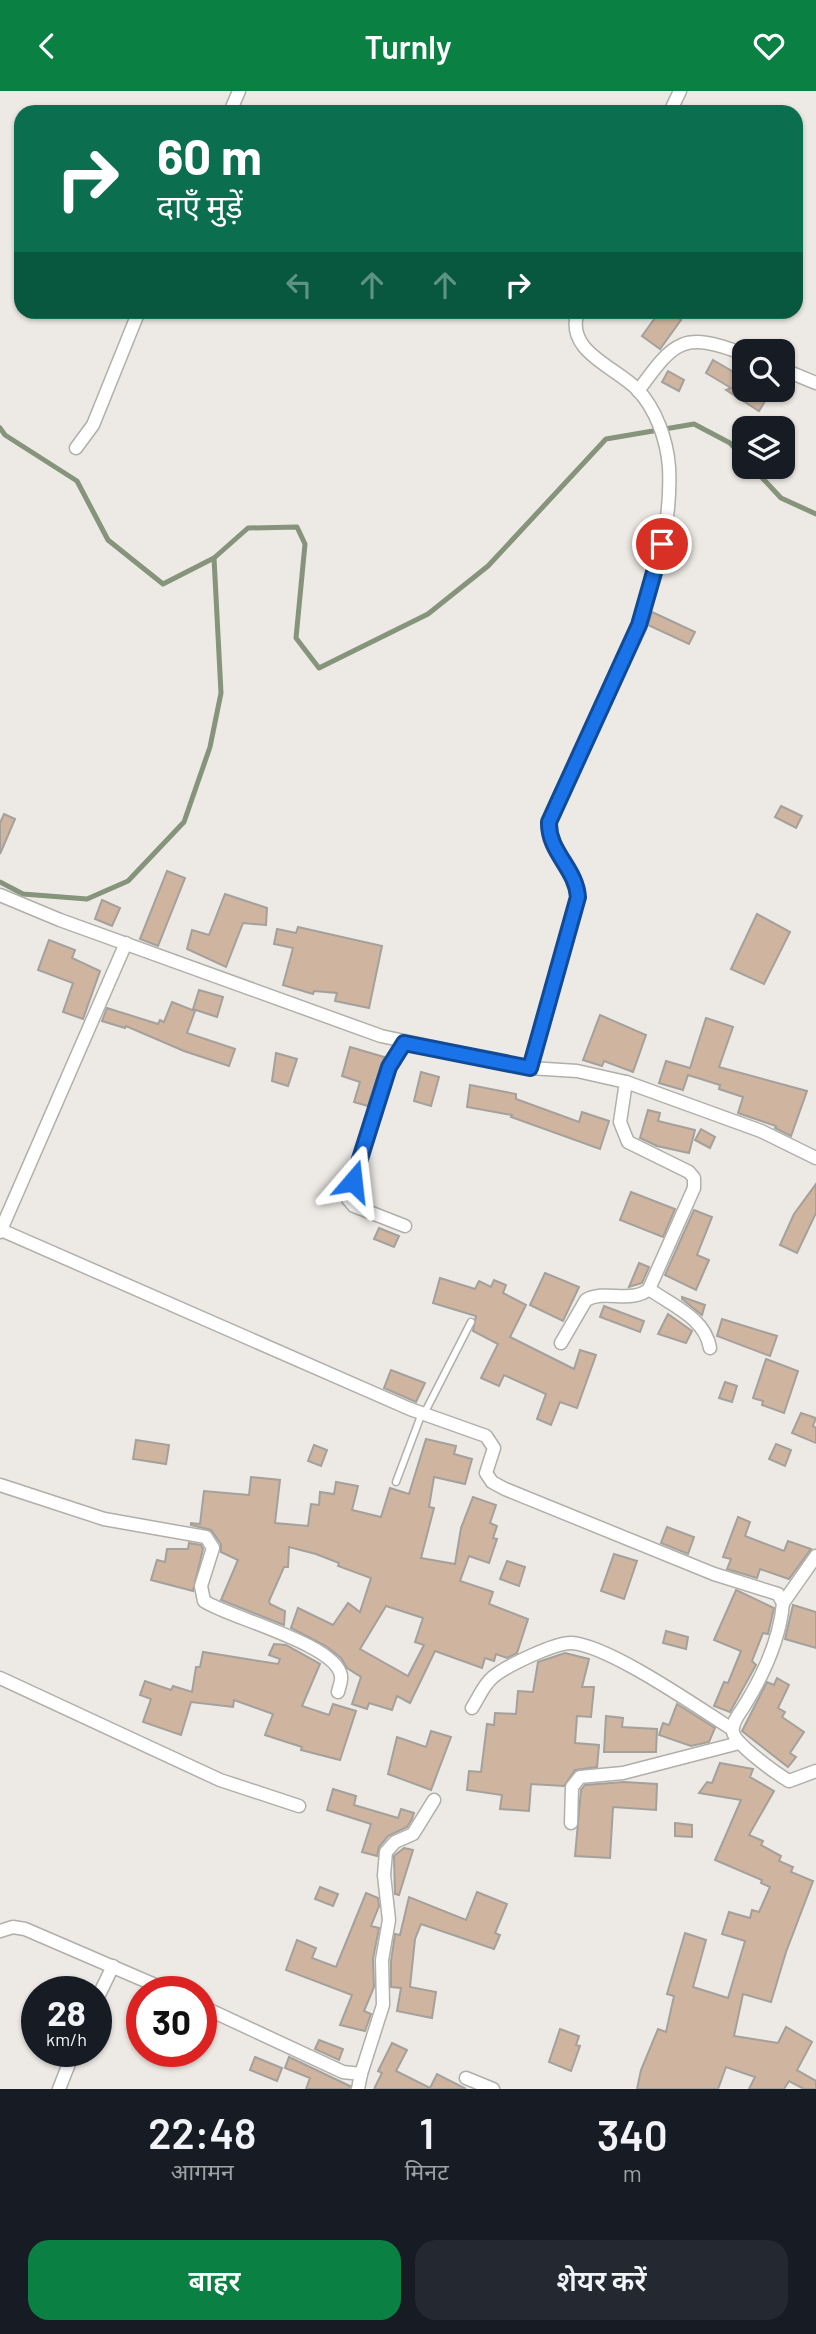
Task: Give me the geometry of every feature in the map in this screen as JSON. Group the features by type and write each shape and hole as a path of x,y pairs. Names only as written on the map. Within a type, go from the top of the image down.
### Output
{"street":[{"path":"76,447 93,425 136,319"},
{"path":"530,1068 578,897 577,885 551,844 549,822 639,625 650,593 665,530 669,485 665,441 657,419 639,391 580,345 575,326 576,319"},
{"path":"639,391 667,352 677,345 702,342 732,351"},
{"path":"795,374 816,383"},
{"path":"0,895 404,1043 530,1068 577,1071 626,1082 761,1131 816,1158"},
{"path":"126,943 0,1231 423,1413 491,1439 494,1448 486,1473 492,1482 569,1517 714,1574 772,1590 783,1603"},
{"path":"404,1043 389,1067 348,1199 354,1206 405,1226"},
{"path":"561,1343 586,1300 601,1295 640,1295 649,1289 695,1183 689,1172 628,1142 620,1122 626,1082"},
{"path":"649,1289 700,1323 708,1334 709,1349"},
{"path":"0,1485 104,1519 206,1537 213,1548 201,1586 204,1601 284,1633 312,1650 340,1672 342,1678 338,1692"},
{"path":"732,1729 761,1679 783,1603 816,1556"},
{"path":"472,1707 487,1683 500,1672 559,1644 573,1643 645,1674 732,1729 739,1743 789,1781 816,1771"},
{"path":"0,1678 220,1780 299,1806"},
{"path":"572,1823 572,1787 580,1777 622,1773 739,1743"},
{"path":"358,2089 383,2005 382,1960 389,1920 384,1875 386,1852 395,1842 413,1834 433,1800"},
{"path":"0,1931 13,1927 25,1929 135,1976"},
{"path":"108,1976 113,1966"},
{"path":"217,2013 343,2072 361,2074"},
{"path":"59,2089 68,2067"},
{"path":"466,2078 493,2089"}],"lane":[{"path":"396,1482 423,1413 471,1322"}],"building":[{"path":"654,319 681,320 660,349 642,336"},
{"path":"713,360 732,371 732,394 726,390 731,388 706,373"},
{"path":"668,371 684,380 679,391 662,382"},
{"path":"745,402 765,402 759,411"},
{"path":"652,612 695,632 689,644 648,625"},
{"path":"781,806 802,816 796,828 775,817"},
{"path":"4,814 15,819 0,854 0,823"},
{"path":"167,871 185,878 158,946 140,939"},
{"path":"225,894 267,908 266,925 243,923 226,967 187,949 192,930 209,935"},
{"path":"102,900 120,908 112,926 95,919"},
{"path":"757,914 790,932 764,984 731,969"},
{"path":"298,927 382,946 369,1008 335,1001 337,993 314,991 313,994 283,985 293,948 274,944 277,929 296,933"},
{"path":"49,940 75,950 72,958 100,971 83,1019 63,1012 73,983 38,970"},
{"path":"199,990 223,997 217,1017 193,1009"},
{"path":"172,1002 195,1011 187,1033 235,1049 229,1066 184,1051 126,1026 125,1028 102,1021 107,1008 158,1024 160,1020 164,1022"},
{"path":"600,1015 646,1035 633,1072 604,1061 602,1066 583,1060"},
{"path":"706,1018 733,1027 719,1067 807,1091 791,1136 775,1128 776,1126 738,1113 743,1097 719,1089 720,1085 688,1075 683,1090 659,1083 666,1061 690,1068"},
{"path":"350,1047 384,1057 368,1106 354,1102 360,1082 342,1076"},
{"path":"276,1053 297,1059 288,1086 272,1081"},
{"path":"421,1072 439,1077 431,1106 414,1101"},
{"path":"470,1085 516,1094 516,1099 579,1122 582,1112 609,1121 600,1149 511,1117 512,1115 467,1107"},
{"path":"648,1110 660,1113 658,1121 695,1130 689,1153 657,1146 640,1138"},
{"path":"701,1129 715,1137 710,1148 695,1140"},
{"path":"816,1184 816,1213 797,1253 780,1245 794,1214"},
{"path":"631,1192 675,1209 663,1237 620,1220"},
{"path":"694,1210 712,1217 697,1255 709,1260 696,1290 665,1275"},
{"path":"379,1228 399,1236 394,1247 374,1239"},
{"path":"639,1263 649,1267 642,1283 629,1287"},
{"path":"545,1273 579,1287 563,1321 530,1305"},
{"path":"440,1278 475,1289 479,1281 491,1287 494,1280 506,1285 503,1293 526,1305 510,1337 574,1369 580,1350 596,1355 577,1408 560,1402 551,1425 537,1419 546,1394 504,1375 499,1386 481,1378 498,1344 473,1331 476,1316 433,1303"},
{"path":"682,1299 705,1305 702,1315"},
{"path":"604,1306 644,1321 640,1332 600,1317"},
{"path":"668,1314 692,1331 686,1343 658,1334"},
{"path":"722,1319 777,1336 770,1356 717,1336"},
{"path":"766,1359 798,1371 784,1413 762,1405 763,1401 753,1398"},
{"path":"391,1370 425,1383 416,1402 384,1388"},
{"path":"725,1382 737,1386 732,1402 719,1398"},
{"path":"801,1413 816,1418 813,1426 816,1428 816,1443 792,1433"},
{"path":"426,1439 456,1446 454,1454 472,1459 465,1484 434,1477 429,1507 434,1508 421,1558 455,1564 461,1528 473,1497 496,1505 490,1523 497,1526 493,1538 497,1539 489,1563 469,1556 460,1581 493,1592 489,1604 528,1619 517,1653 507,1658 496,1654 494,1661 485,1658 482,1668 435,1651 410,1703 397,1696 392,1710 369,1703 367,1709 352,1704 361,1677 347,1668 341,1658 326,1646 291,1628 298,1608 333,1625 348,1603 360,1612 371,1578 338,1566 339,1563 316,1554 289,1547 288,1567 284,1567 269,1601 285,1611 284,1625 221,1600 238,1560 221,1552 221,1544 211,1530 191,1525 200,1524 204,1491 249,1495 251,1477 280,1480 275,1523 308,1526 311,1504 319,1505 320,1492 334,1494 336,1482 358,1486 352,1510 381,1517 390,1488 409,1494","holes":["386,1606 423,1618 415,1642 424,1645 408,1676 360,1649"]},
{"path":"136,1440 169,1445 166,1464 133,1459"},
{"path":"776,1444 791,1450 785,1466 769,1459"},
{"path":"314,1445 327,1450 321,1466 308,1461"},
{"path":"738,1517 750,1522 745,1536 784,1551 788,1541 811,1549 789,1579 760,1569 757,1578 727,1569 731,1559 723,1557"},
{"path":"667,1527 694,1537 688,1554 661,1543"},
{"path":"189,1543 201,1545 203,1549 193,1591 151,1580 157,1560 165,1562 167,1549 188,1549"},
{"path":"614,1554 637,1561 624,1599 601,1591"},
{"path":"507,1561 525,1567 519,1586 500,1579"},
{"path":"736,1590 774,1608 768,1634 763,1633 752,1661 756,1665 730,1712 714,1706 724,1682 728,1683 741,1651 714,1640"},
{"path":"793,1605 816,1612 816,1648 785,1639"},
{"path":"666,1631 688,1637 686,1649 663,1643"},
{"path":"274,1644 286,1645 320,1664 302,1706 329,1715 333,1704 356,1711 340,1760 301,1750 302,1747 265,1735 273,1714 234,1700 233,1707 191,1702 181,1735 143,1722 151,1699 140,1695 145,1681 171,1690 173,1686 192,1692 196,1667 200,1667 203,1652 278,1664 280,1659 269,1655"},
{"path":"565,1653 589,1659 582,1687 594,1687 591,1717 577,1716 575,1743 599,1745 597,1767 575,1770 564,1786 531,1784 529,1811 500,1809 502,1795 467,1790 469,1771 481,1772 487,1724 494,1725 495,1713 516,1714 518,1691 533,1692 538,1662"},
{"path":"777,1678 789,1685 778,1708 785,1712 782,1717 804,1732 790,1753 796,1757 788,1767 742,1731 767,1682 774,1685"},
{"path":"677,1704 715,1728 709,1742 691,1746 659,1735 663,1723 669,1725"},
{"path":"606,1716 623,1718 622,1727 657,1729 656,1752 604,1752"},
{"path":"431,1731 451,1737 431,1790 388,1774 397,1737 426,1747"},
{"path":"720,1763 753,1769 750,1777 774,1791 749,1835 763,1841 761,1845 781,1856 779,1861 793,1867 791,1872 813,1881 786,1952 771,2002 743,1994 734,2036 778,2043 786,2027 812,2042 797,2070 816,2081 816,2089 804,2089 789,2081 784,2089 749,2089 755,2077 726,2067 718,2089 637,2089 641,2070 658,2029 666,2032 674,1996 667,1994 685,1933 706,1940 693,1987 728,1998 745,1941 722,1934 729,1912 750,1918 752,1910 759,1912 770,1887 761,1883 762,1880 715,1860 741,1800 699,1793 707,1782 712,1783"},
{"path":"624,1782 657,1784 656,1810 613,1807 610,1858 575,1856 581,1790 585,1785"},
{"path":"333,1789 356,1796 354,1805 398,1818 401,1809 414,1813 412,1819 407,1827 388,1836 379,1847 377,1856 362,1852 371,1824 327,1810"},
{"path":"675,1823 692,1825 692,1837 675,1836"},
{"path":"404,1848 413,1850 399,1895 395,1894 394,1856"},
{"path":"320,1887 338,1894 333,1906 315,1899"},
{"path":"477,1892 507,1904 495,1933 500,1935 494,1949 421,1924 415,1939 410,1987 436,1992 432,2018 397,2011 401,1988 391,1987 391,1961 395,1934 400,1935 409,1897 466,1920"},
{"path":"366,1893 378,1898 379,1906 371,1926 379,1928 373,1959 374,1987 364,2011 371,2014 365,2031 340,2025 352,1995 286,1970 297,1940 316,1948 312,1958 336,1967"},
{"path":"560,2029 579,2036 576,2045 580,2046 571,2071 549,2062"},
{"path":"319,2040 343,2049 339,2060 315,2049"},
{"path":"392,2043 407,2050 396,2071 430,2088 437,2074 466,2089 374,2089 382,2073 378,2071"},
{"path":"255,2057 282,2068 277,2081 250,2070"},
{"path":"289,2057 350,2086 349,2089 306,2089 310,2078 285,2068"}],"waterway":[{"path":"0,428 5,435 77,481 108,540 163,584 214,558 248,528 297,527 305,544 296,638 319,668 428,614 488,566 606,439 694,424 732,445"},
{"path":"763,479 781,498 816,514"},
{"path":"0,882 23,894 87,899 128,881 184,822 210,747 221,693 214,558"}],"route":[{"path":"353,1181 389,1067 404,1043 530,1068 578,897 577,885 551,844 549,822 639,625 662,544"}]}
